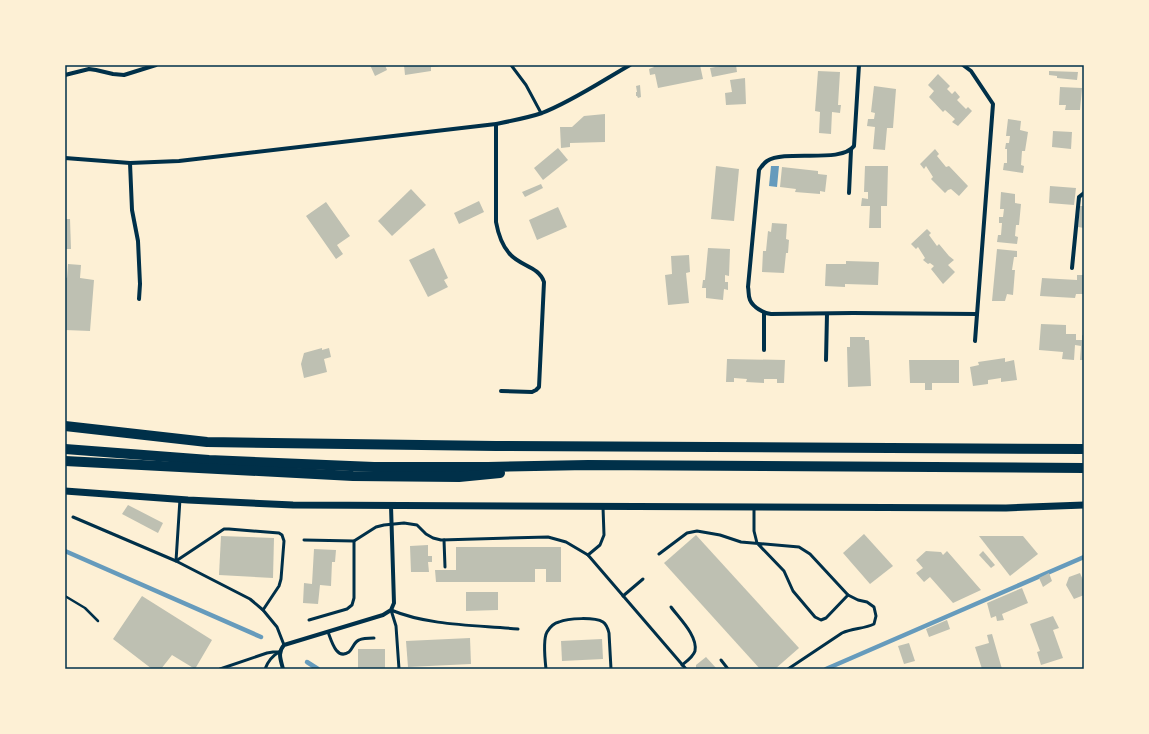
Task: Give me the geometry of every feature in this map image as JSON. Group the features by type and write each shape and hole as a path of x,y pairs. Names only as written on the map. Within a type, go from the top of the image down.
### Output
{"highway":[{"path":"65,426 206,442 496,446 1084,449"},
{"path":"65,449 209,460 374,467 588,465 1084,468"},
{"path":"65,461 353,476 459,477 588,465"}],"street":[{"path":"65,74 89,69 124,75 156,65"},
{"path":"65,158 130,163 179,161 496,124 542,113 574,97 630,65"},
{"path":"850,193 851,150 854,146 859,65"},
{"path":"963,65 971,71 993,104 975,341"},
{"path":"496,124 497,229 504,247 509,254 515,260 539,272 544,282 539,387 532,392 501,391"},
{"path":"851,150 825,156 779,156 766,161 759,170 748,286 750,300 759,310 764,313 771,314 976,314"},
{"path":"130,163 132,210 138,242 140,284 139,299"},
{"path":"1072,268 1079,197 1084,193"},
{"path":"764,313 764,350"},
{"path":"826,360 827,314"},
{"path":"65,491 293,505 754,508 1006,508 1084,505"},
{"path":"283,669 280,652 284,645 328,632 391,610 394,603 391,506"}],"lane":[{"path":"511,65 526,85 542,113"},
{"path":"176,561 180,499"},
{"path":"588,555 600,545 604,535 603,507"},
{"path":"754,508 754,532 757,543 784,571 793,591 815,617 821,620 826,618 848,595"},
{"path":"73,516 176,561 250,599 263,610 277,627 284,645"},
{"path":"304,540 354,541 376,527 404,523 417,525 426,534 433,538 444,540 548,537 566,542 588,555 686,669"},
{"path":"176,561 224,529 279,533 284,541 281,579 279,586 263,610"},
{"path":"659,554 687,533 697,531 720,535 741,542 799,547 810,554 848,595 858,600 868,602 874,607 876,616 874,624 866,627 850,629 842,633 788,669"},
{"path":"444,540 445,567"},
{"path":"309,620 347,609 352,605 354,598 354,541"},
{"path":"623,596 643,579"},
{"path":"672,607 693,637 695,644 695,651 691,658 682,665"},
{"path":"391,610 405,616 438,622 518,628"},
{"path":"391,610 396,626 399,669"},
{"path":"546,669 546,633 557,622 566,620 595,620 603,622 609,633 611,669"},
{"path":"328,632 336,651 340,653 349,652 360,639 374,638"},
{"path":"220,669 267,653 280,652"},
{"path":"265,669 269,660 280,652"},
{"path":"720,660 728,669"}],"path":[{"path":"65,596 85,608 98,621"}],"water":[{"path":"771,166 779,166 777,187 769,186"}],"building":[{"path":"370,65 385,65 387,70 375,76"},
{"path":"404,65 440,66 431,67 431,71 405,75"},
{"path":"653,65 700,65 703,79 658,88 655,74 650,75 649,69 654,67"},
{"path":"736,65 737,72 712,77 710,68"},
{"path":"818,71 840,72 838,105 841,105 840,113 832,112 831,134 819,133 820,112 815,111"},
{"path":"1049,71 1078,72 1077,80 1057,78 1057,76 1049,75"},
{"path":"938,74 950,86 947,89 952,94 955,91 960,97 957,100 966,109 968,107 972,111 958,126 952,122 955,119 945,110 943,112 929,97 934,91 928,85"},
{"path":"745,78 746,104 726,105 725,93 732,92 730,80"},
{"path":"640,85 641,97 638,98 636,96 636,86"},
{"path":"874,86 896,89 893,128 887,128 885,150 873,149 875,127 867,126 868,119 874,119 875,113 871,112"},
{"path":"1060,87 1082,88 1080,110 1065,110 1066,105 1059,105"},
{"path":"605,114 605,142 570,143 570,147 561,148 560,127 572,127 584,116"},
{"path":"1008,119 1021,121 1020,130 1028,132 1025,151 1022,151 1021,165 1024,166 1023,173 1003,170 1004,163 1007,163 1007,149 1005,149 1006,143 1009,143 1010,136 1006,136"},
{"path":"1053,131 1072,132 1071,149 1052,147"},
{"path":"558,148 568,160 543,180 534,168"},
{"path":"935,149 939,154 937,156 946,167 949,166 968,186 959,196 951,189 945,193 931,179 933,177 926,166 924,169 920,164"},
{"path":"716,166 739,169 734,221 711,219"},
{"path":"865,166 888,166 887,206 881,206 881,228 869,228 870,206 861,206 862,198 868,199 868,192 864,192"},
{"path":"782,167 818,171 818,174 827,175 825,192 820,191 820,194 795,192 796,189 780,187"},
{"path":"541,184 543,188 525,197 522,192"},
{"path":"1050,186 1076,188 1074,205 1049,203"},
{"path":"411,189 426,205 392,236 378,221"},
{"path":"1001,192 1015,194 1015,203 1021,204 1019,225 1016,225 1015,236 1018,237 1017,244 997,242 998,235 1001,235 1002,223 999,223 999,217 1003,217 1004,209 1000,209"},
{"path":"479,201 484,212 459,224 454,213"},
{"path":"326,202 350,236 337,245 343,254 336,259 306,216"},
{"path":"1080,206 1084,206 1084,228 1078,227"},
{"path":"558,207 567,227 537,240 529,220"},
{"path":"65,219 70,219 71,249 65,249"},
{"path":"772,223 787,224 786,239 789,240 784,273 762,272 763,251 766,251 768,231 771,232"},
{"path":"927,229 931,233 929,235 937,246 939,244 954,260 948,265 955,272 943,284 931,269 934,266 923,260 925,258 918,247 916,249 911,244"},
{"path":"434,248 448,278 444,280 448,287 428,297 409,260"},
{"path":"708,248 730,249 729,276 725,275 725,282 728,282 728,290 724,289 723,300 706,298 706,288 702,288 703,280 705,280"},
{"path":"997,249 1017,251 1017,257 1014,257 1012,270 1015,270 1013,295 1007,294 1005,301 992,301"},
{"path":"689,255 690,272 686,273 689,303 668,305 665,275 672,274 671,256"},
{"path":"846,261 879,262 878,285 845,284 845,287 825,286 826,264 846,264"},
{"path":"68,264 81,265 80,278 94,280 90,331 65,330 65,277 67,278"},
{"path":"1077,275 1084,275 1084,294 1076,294 1075,298 1040,296 1042,278 1077,280"},
{"path":"1041,324 1066,325 1066,334 1076,334 1076,340 1082,340 1082,335 1084,336 1084,360 1080,360 1081,346 1075,345 1074,360 1062,359 1063,352 1039,350"},
{"path":"850,337 865,337 865,340 869,340 871,386 848,387 847,347 850,347"},
{"path":"322,348 322,350 329,348 331,357 324,359 327,372 304,378 301,364 304,353"},
{"path":"1005,358 1005,362 1014,360 1017,380 1001,382 1001,378 988,380 988,384 973,386 970,367 979,365 978,362"},
{"path":"727,359 785,360 784,383 777,383 777,379 764,379 764,383 746,382 747,379 734,378 734,382 726,382"},
{"path":"909,360 959,360 959,383 932,383 932,390 925,390 925,383 910,383"},
{"path":"128,505 163,523 158,533 122,514"},
{"path":"864,534 893,566 870,584 843,553"},
{"path":"696,535 799,648 775,669 760,669 664,563"},
{"path":"221,536 274,538 273,578 219,575"},
{"path":"979,536 1023,536 1038,554 1010,576"},
{"path":"428,545 428,556 432,556 432,562 428,562 429,572 411,572 410,546"},
{"path":"456,547 561,547 561,582 546,582 546,569 535,569 535,582 436,582 435,570 456,570"},
{"path":"314,549 336,550 335,562 332,562 331,586 320,585 318,604 303,603 304,583 312,584"},
{"path":"926,551 941,552 943,555 947,551 981,590 953,603 930,577 924,582 916,573 923,568 916,560"},
{"path":"983,551 995,565 991,568 979,555"},
{"path":"1049,573 1052,581 1043,587 1039,578"},
{"path":"1080,573 1083,580 1084,579 1084,595 1074,599 1066,585 1069,577"},
{"path":"1022,588 1028,603 1002,614 1004,620 997,621 996,616 991,618 987,603"},
{"path":"466,592 498,592 498,610 466,611"},
{"path":"142,596 212,640 195,669 172,655 161,669 152,669 113,639"},
{"path":"1053,616 1059,628 1053,630 1063,658 1041,665 1037,652 1040,651 1030,624"},
{"path":"947,620 950,629 929,637 926,629"},
{"path":"992,634 1002,669 982,669 975,647 989,643 987,635"},
{"path":"470,638 471,664 408,667 406,641"},
{"path":"602,639 603,659 562,661 561,641"},
{"path":"909,643 915,661 904,664 898,646"},
{"path":"358,649 385,649 385,669 358,669"},
{"path":"706,657 717,669 696,669 696,665"}],"waterway":[{"path":"65,551 261,637"},
{"path":"826,669 1084,557"},
{"path":"307,662 318,669"}]}
